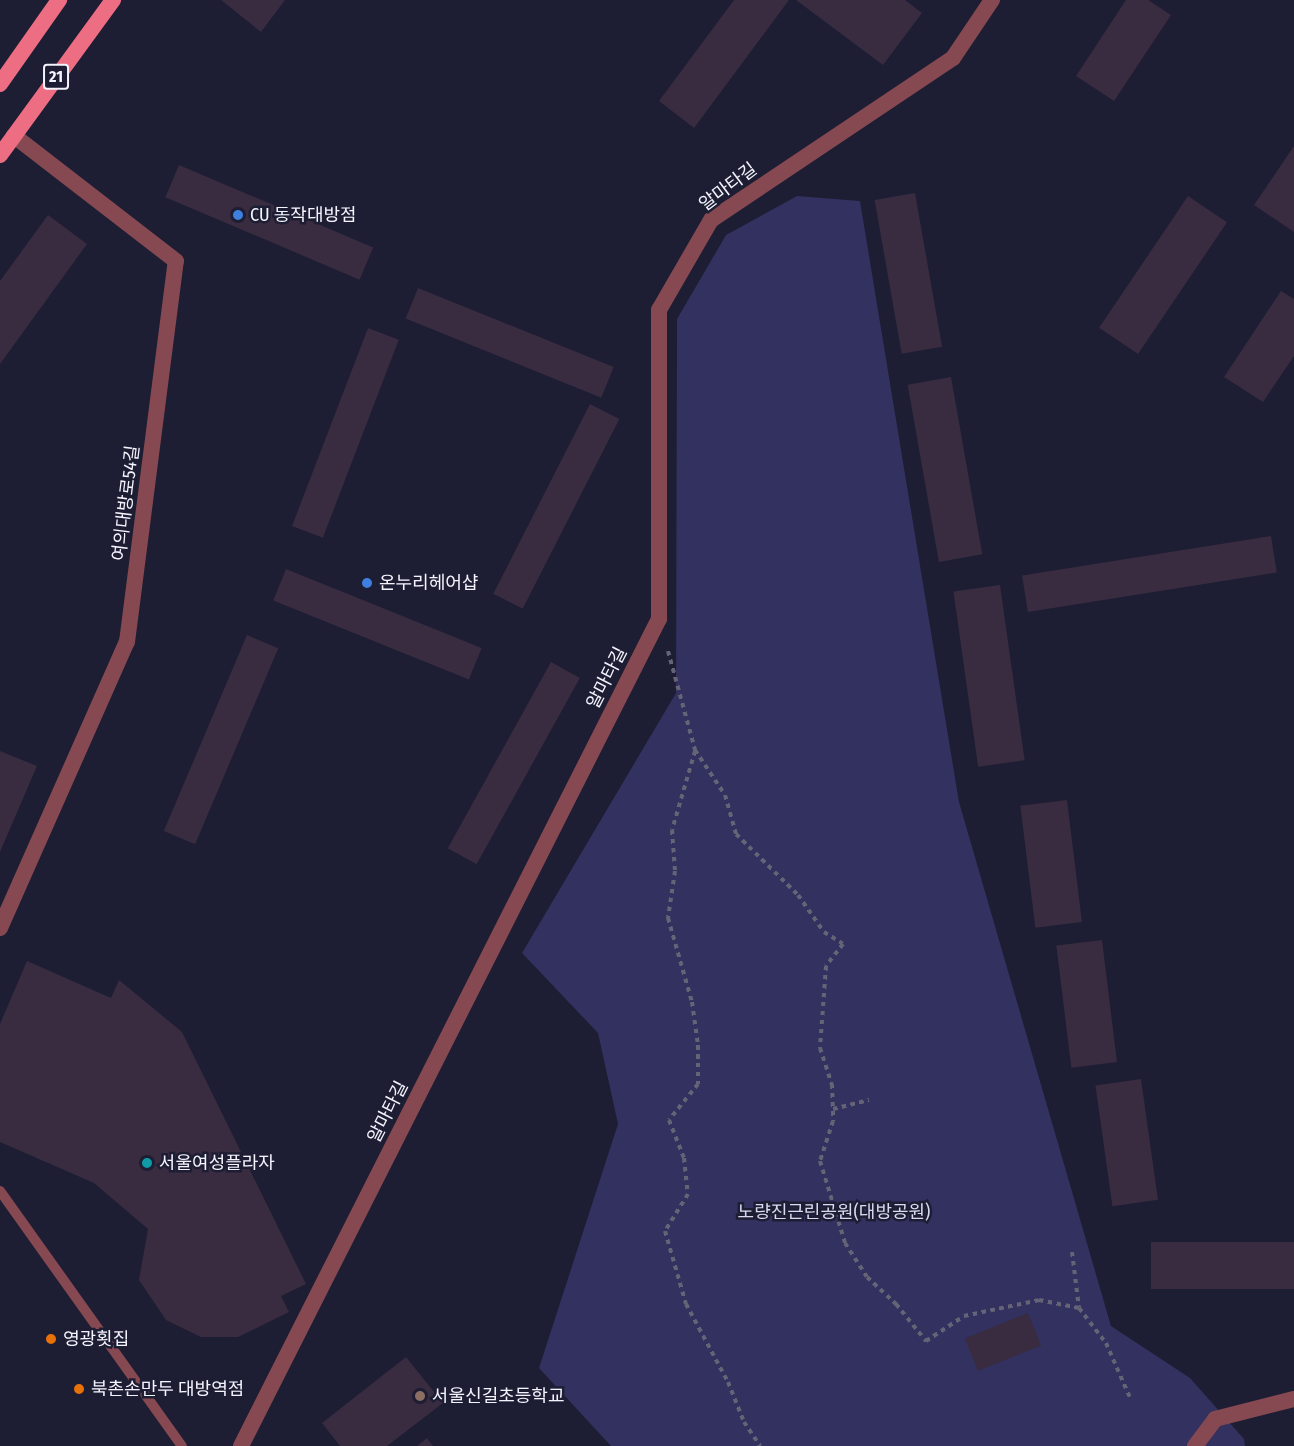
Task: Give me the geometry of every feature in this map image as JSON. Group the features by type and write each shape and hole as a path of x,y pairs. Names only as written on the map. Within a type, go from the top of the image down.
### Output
{"main road":[{"path":"0,84 58,0"},
{"name":"21","path":"0,155 113,0"}],"street":[{"name":"알마타길","path":"241,1446 659,619 659,310 711,220 953,58 989,2"},
{"name":"여의대방로54길","path":"0,928 127,642 176,261 14,136"},
{"path":"1195,1446 1215,1419 1294,1400"}],"lane":[{"path":"0,1191 182,1446"}],"path":[{"path":"659,619 695,750 725,795 736,834 798,895 824,932 843,944 825,966 820,1005 820,1048 832,1084 833,1109 833,1121 820,1161 845,1243 867,1277 896,1304 926,1341 964,1317 1028,1302 1039,1300 1079,1308"},
{"path":"695,750 672,830 675,871 668,918 692,1002 698,1045 698,1084 669,1120 684,1158 688,1194 665,1230 686,1304 728,1382 744,1422 760,1446"},
{"path":"833,1109 869,1100"},
{"path":"1072,1252 1079,1308 1106,1342 1131,1400"}],"green space":[{"name":"노량진근린공원(대방공원)","path":"797,196 860,201 959,802 1111,1326 1190,1378 1244,1439 1245,1446 611,1446 539,1368 618,1124 598,1033 522,953 676,693 677,319 726,235"}],"building":[{"path":"221,0 285,0 261,32"},
{"path":"734,0 789,0 694,128 659,101"},
{"path":"796,0 905,0 922,13 883,65"},
{"path":"1126,0 1148,0 1171,15 1114,101 1076,76"},
{"path":"1294,146 1294,232 1254,205"},
{"path":"179,165 373,247 360,280 165,197"},
{"path":"915,193 942,347 902,354 875,200"},
{"path":"1188,196 1227,222 1138,354 1099,328"},
{"path":"48,215 87,244 0,364 0,281"},
{"path":"418,288 614,367 601,398 406,319"},
{"path":"1281,291 1294,299 1294,356 1263,402 1224,377"},
{"path":"368,328 399,340 323,538 292,526"},
{"path":"951,377 982,554 939,562 908,385"},
{"path":"590,404 619,419 523,609 493,594"},
{"path":"1271,536 1277,573 1028,612 1022,575"},
{"path":"286,569 482,648 469,680 273,601"},
{"path":"1000,585 1025,760 978,767 953,592"},
{"path":"247,635 278,648 195,844 164,831"},
{"path":"551,662 580,678 477,864 448,848"},
{"path":"0,751 37,766 0,852"},
{"path":"1067,800 1082,922 1035,928 1020,806"},
{"path":"1102,940 1117,1062 1071,1068 1056,946"},
{"name":"서울여성플라자","path":"27,961 111,998 119,980 182,1032 306,1284 281,1296 289,1312 238,1337 201,1337 166,1320 139,1280 148,1229 94,1183 0,1142 0,1024"},
{"path":"1141,1079 1158,1200 1112,1206 1095,1085"},
{"path":"1151,1242 1294,1242 1294,1289 1151,1289"},
{"path":"1028,1313 1041,1345 978,1371 965,1338"},
{"path":"406,1357 443,1403 387,1446 340,1446 322,1423"},
{"path":"427,1438 433,1446 417,1446"}],"place":[{"name":"CU 동작대방점","path":"238,215"},
{"name":"온누리헤어샵","path":"367,583"},
{"name":"서울여성플라자","path":"147,1163"},
{"name":"영광횟집","path":"51,1339"},
{"name":"북촌손만두 대방역점","path":"79,1389"},
{"name":"서울신길초등학교","path":"420,1396"}]}
